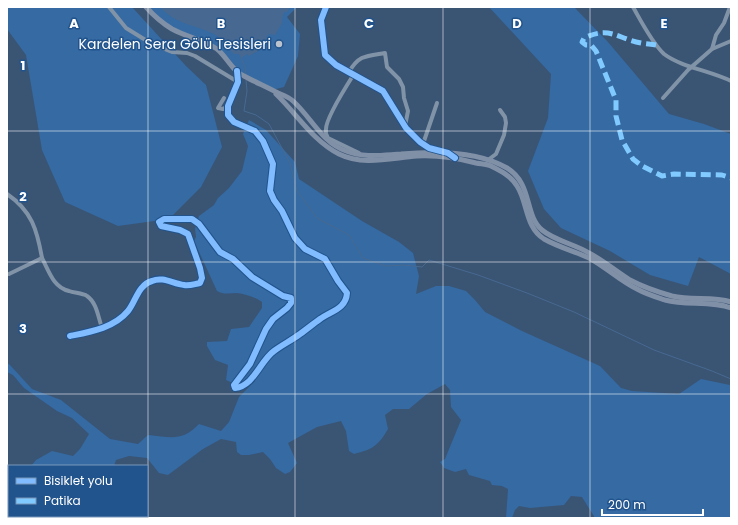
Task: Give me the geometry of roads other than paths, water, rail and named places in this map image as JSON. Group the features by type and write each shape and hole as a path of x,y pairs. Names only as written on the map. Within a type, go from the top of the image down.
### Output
{"main road":[{"path":"146,7 159,21 168,27 206,42 218,50 242,76 262,84 292,100 333,145 345,151 364,156 419,152 448,153 459,154 485,163 501,171 518,186 527,216 536,232 544,238 588,258 637,289 666,300 718,304 731,308"},
{"path":"272,90 324,144 339,154 359,160 377,161 418,156 455,158 506,168 517,177 523,186 536,223 543,231 588,252 644,287 674,296 691,299 716,299 731,302"}],"street":[{"path":"110,7 126,28 152,44 172,52 187,53 195,56 238,82"},
{"path":"326,7 321,20 325,55 336,64 383,91 404,126 423,144 429,148 448,153 455,158"},
{"path":"633,7 656,45 664,54 731,81"},
{"path":"712,49 716,36 724,23 730,7"},
{"path":"663,98 692,66 712,49 731,41"},
{"path":"349,72 354,63 360,58 384,53 387,67 399,79 403,86 404,98 408,111 404,126"},
{"path":"70,336 108,326 118,320 128,311 143,285 153,280 164,279 189,286 200,283 202,278 200,268 188,234 180,230 161,226 159,222 164,219 192,219 199,224 220,252 232,259 252,277 283,296 291,298 291,303 287,308 273,319 266,329 250,364 234,385 235,388 240,388 253,377 263,362 273,351 300,335 321,318 336,311 347,299 347,293 338,282 326,259 304,249 295,238 282,210 274,200 270,191 273,164 263,141 255,132 234,122 228,115 228,106 238,82 236,71"},
{"path":"354,74 326,126 326,135 328,138 377,161"},
{"path":"224,98 218,108 223,109 228,106"},
{"path":"423,144 437,104"},
{"path":"485,163 496,154 504,135 506,123 505,117 500,110"},
{"path":"7,194 16,200 34,224 42,258 48,272 57,285 67,291 87,296 94,305 102,328"},
{"path":"8,273 42,258"}],"waterway":[{"path":"241,58 245,67 246,75"},
{"path":"246,80 247,91 244,111 256,115 269,124 290,163 297,191 317,218 349,235 363,258 386,266 404,265 422,267 429,260 478,275 574,312 654,350 731,379"}],"place":[{"name":"Kardelen Sera Gölü Tesisleri","path":"279,44"}]}
